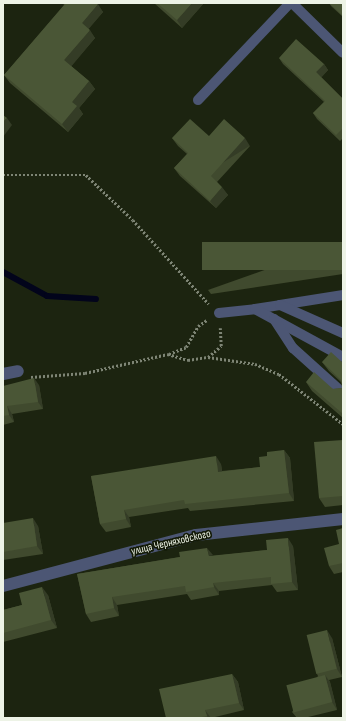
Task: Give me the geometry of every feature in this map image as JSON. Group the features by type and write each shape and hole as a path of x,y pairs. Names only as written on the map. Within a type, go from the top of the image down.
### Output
{"street":[{"path":"3,374 18,371"},
{"name":"улица Черняховского","path":"3,586 196,535 343,519"}],"lane":[{"path":"198,100 291,3 343,53"},
{"path":"219,313 255,309 343,295"},
{"path":"280,305 343,333"},
{"path":"255,309 343,357"},
{"path":"274,318 293,348 343,393"}],"path":[{"path":"3,175 86,175 133,220 193,290 219,313 221,346 208,357"},
{"path":"18,371 34,378 85,373 168,354 186,347 198,326 219,313"},
{"path":"168,354 188,360 208,357 255,364 279,374 343,424"}],"building":[{"path":"66,3 98,4 82,23 90,30 64,60 89,81 72,102 77,106 62,124 4,75"},
{"path":"157,3 192,3 177,20"},
{"path":"329,3 343,3 343,16"},
{"path":"296,39 324,64 316,72 343,99 343,128 336,135 313,113 325,101 279,58"},
{"path":"3,115 7,118 3,122"},
{"path":"190,119 209,136 224,119 245,138 211,176 222,187 210,201 174,168 188,153 172,138"},
{"path":"202,242 343,242 343,270 202,270"},
{"path":"331,352 343,363 343,414 306,382 314,372 333,389 342,388 341,380 322,362"},
{"path":"34,378 38,402 7,406 9,415 3,416 3,386"},
{"path":"343,440 343,496 319,498 314,442"},
{"path":"284,450 289,493 185,504 184,500 124,510 126,519 100,524 91,476 216,456 218,472 260,467 259,457 267,456 267,452"},
{"path":"33,518 37,546 3,552 3,523"},
{"path":"343,528 343,563 329,566 324,548 339,544 336,530"},
{"path":"288,538 292,582 271,584 271,577 213,583 214,587 186,592 185,586 112,597 114,608 86,614 77,574 180,557 179,552 207,548 209,556 267,550 266,540"},
{"path":"42,587 51,620 3,633 3,610 22,605 19,593"},
{"path":"327,630 337,669 316,674 307,635"},
{"path":"232,674 239,703 205,710 207,716 197,718 166,718 159,689"},
{"path":"325,675 332,702 294,712 286,685"}],"waterway":[{"path":"3,272 47,296 96,299"}]}
